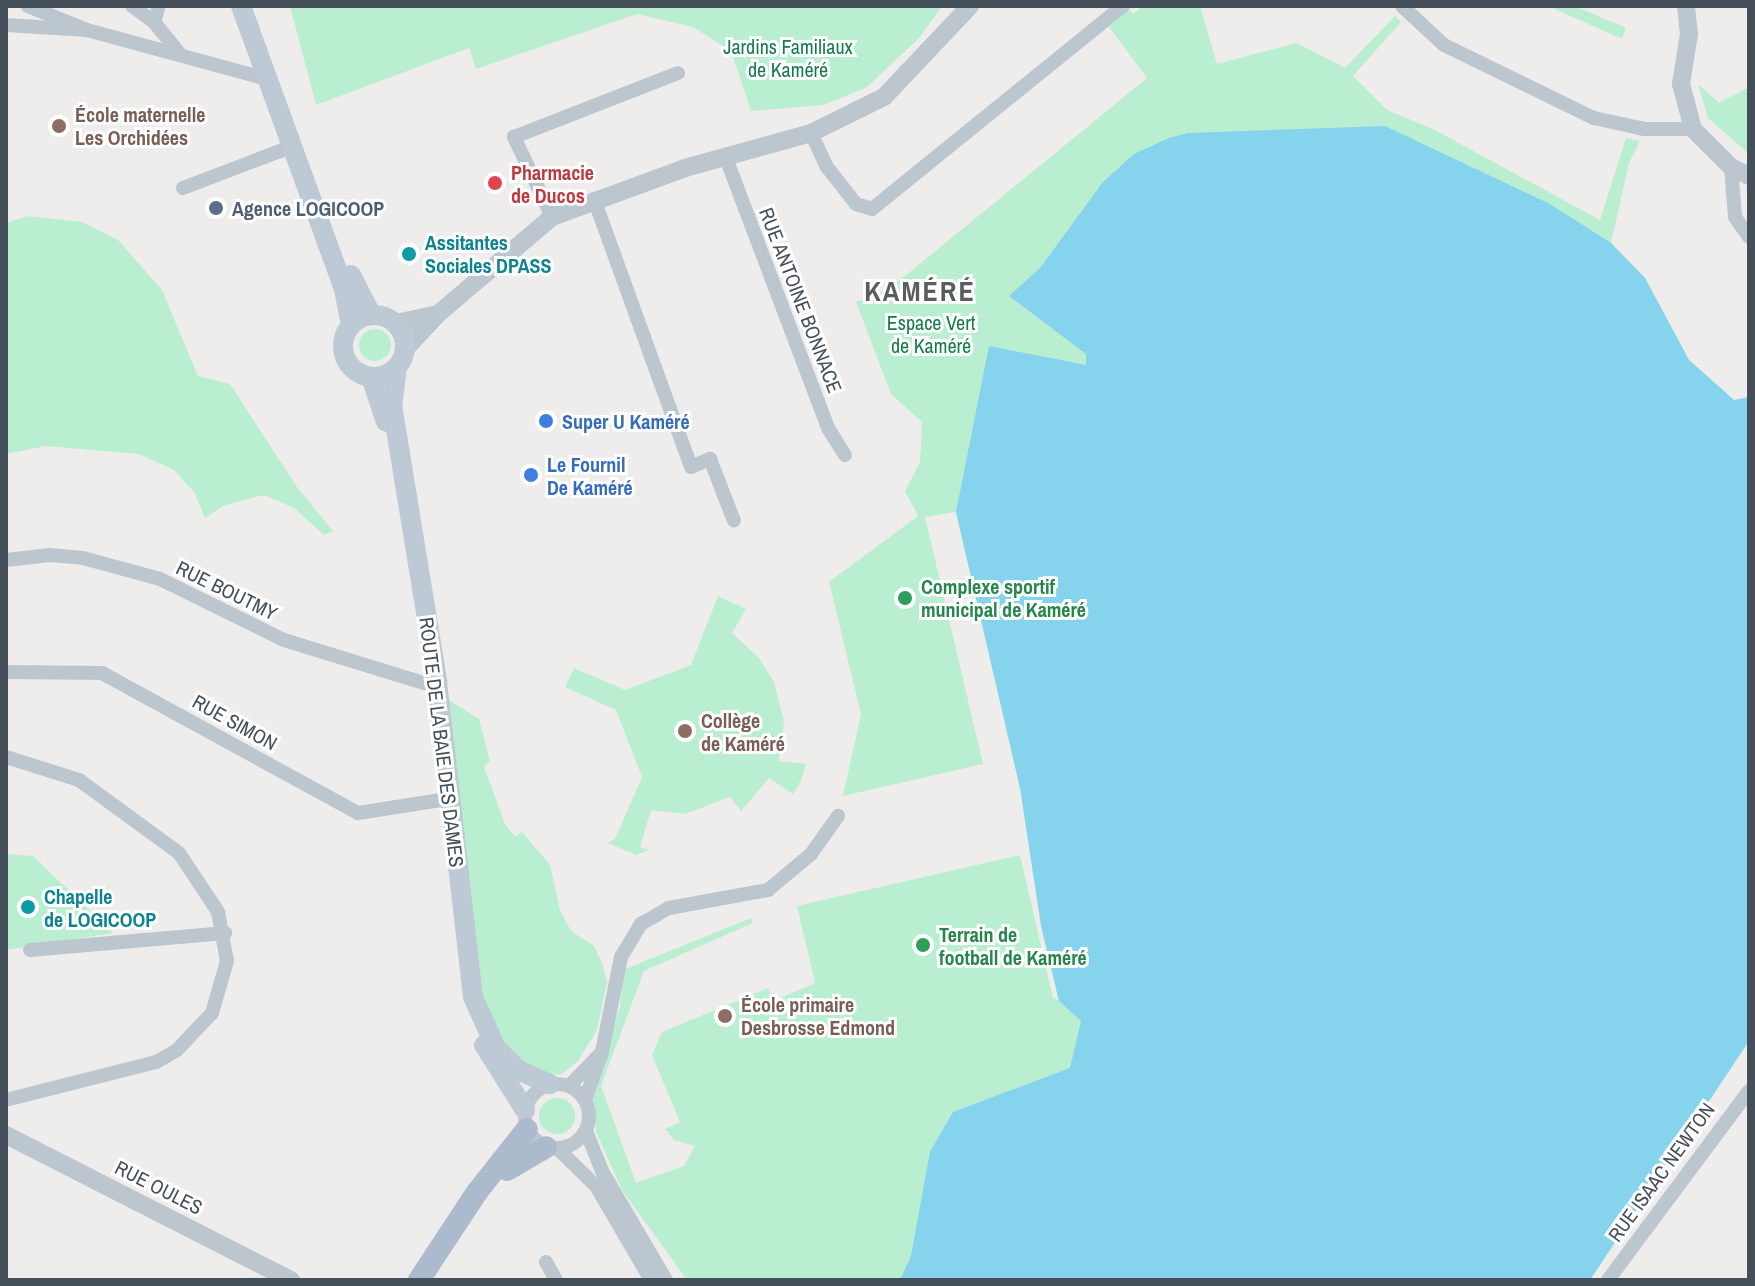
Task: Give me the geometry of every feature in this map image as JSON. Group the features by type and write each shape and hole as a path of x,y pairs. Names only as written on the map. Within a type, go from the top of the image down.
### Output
{"main road":[{"path":"241,6 344,289 351,324"},
{"path":"255,6 356,290 371,314 396,323 401,358 371,377 354,370 344,354 344,336 351,324 371,314"},
{"name":"ROUTE DE LA BAIE DES DAMES","path":"401,358 392,405 437,681 473,997 496,1048 518,1070 560,1085"},
{"name":"ROUTE DE LA BAIE DES DAMES","path":"371,377 383,409 427,684 466,998 486,1050 526,1120"},
{"path":"419,1280 526,1120"},
{"path":"477,1192 552,1148"}],"street":[{"path":"28,6 87,30 267,79"},
{"path":"132,6 154,22 180,54"},
{"path":"154,22 159,6"},
{"path":"401,358 438,314 552,217 594,199 811,133 884,97 970,6"},
{"path":"811,133 827,167 846,191 864,210 872,209 1123,6"},
{"path":"1402,6 1444,45 1594,118 1644,129 1693,129"},
{"path":"1686,6 1689,34 1681,84 1693,129 1731,167 1749,176"},
{"path":"6,25 87,30"},
{"path":"552,217 514,137 678,73"},
{"path":"183,188 293,146"},
{"name":"RUE ANTOINE BONNACE","path":"726,158 828,428 845,455"},
{"path":"1731,167 1735,217 1749,237"},
{"path":"594,199 691,467 710,459 734,521"},
{"path":"396,323 438,314"},
{"name":"RUE BOUTMY","path":"6,560 50,555 83,558 160,579 284,640 427,684"},
{"name":"RUE SIMON","path":"6,672 102,673 358,813 441,800"},
{"path":"6,757 47,766 126,810 179,853 218,912 225,933 223,987 212,1013 177,1050 156,1062 6,1100"},
{"path":"552,1148 574,1144 586,1131 589,1115 585,1100 602,1052 621,957 641,924 669,908 768,890 811,854 838,816"},
{"path":"30,950 225,933"},
{"path":"602,1052 560,1085 534,1094 526,1120 552,1148 596,1186 651,1280"},
{"path":"560,1085 585,1100"},
{"name":"RUE ISAAC NEWTON","path":"1608,1280 1749,1091"},
{"path":"586,1131 602,1171 666,1280"},
{"name":"RUE OULES","path":"6,1135 291,1280"},
{"path":"546,1262 556,1280"}],"green space":[{"name":"Jardins Familiaux de Kaméré","path":"290,6 942,6 920,37 867,87 824,105 751,111 731,51 693,27 637,14 476,69 469,48 316,105"},
{"name":"Espace Vert de Kaméré","path":"1143,6 1200,6 1217,64 1297,43 1345,68 1395,16 1401,22 1353,76 1387,110 1433,129 1600,220 1626,138 1640,141 1629,163 1611,243 1645,278 1689,360 1734,400 1749,397 1749,1041 1590,1280 687,1280 622,1190 596,1132 593,1096 620,1007 623,970 751,918 753,923 644,971 601,1086 636,1183 684,1166 695,1146 674,1140 665,1129 680,1122 652,1055 662,1032 768,988 774,1001 815,983 797,906 1020,855 1053,998 1058,1000 1020,788 956,512 925,517 983,764 843,796 861,714 829,582 918,516 905,491 920,462 922,422 891,394 856,302 889,289 1147,78 1109,27 1128,9 1133,14"},
{"path":"1548,6 1575,6 1626,28 1622,39"},
{"path":"1698,84 1719,103 1749,87 1749,154 1708,118"},
{"path":"28,216 82,222 118,240 162,290 198,376 230,384 297,487 333,531 324,535 294,508 264,495 225,505 205,518 194,492 174,470 139,454 45,446 6,454 6,223"},
{"path":"375,329 387,333 391,345 387,357 375,361 363,357 359,345 363,333"},
{"path":"718,596 746,609 732,633 759,658 774,682 784,721 779,761 806,764 801,781 793,794 769,778 741,811 730,797 685,814 651,810 640,847 649,850 636,855 608,843 615,839 642,777 616,710 565,687 574,668 625,690 691,665"},
{"path":"444,697 479,719 490,761 484,767 505,824 515,837 522,832 550,865 560,910 571,931 594,946 603,966 607,982 597,1030 578,1061 562,1074 541,1076 511,1055 492,1026 477,981"},
{"path":"6,854 33,856 113,933 6,950"},
{"path":"557,1098 570,1103 575,1116 570,1129 557,1134 544,1129 539,1116 544,1103"}],"water":[{"path":"1385,126 1550,204 1611,243 1645,278 1689,360 1734,400 1749,397 1749,1041 1590,1280 900,1280 911,1256 930,1152 953,1112 1070,1068 1081,1021 1059,1001 1041,926 1020,788 956,512 989,346 1086,365 1086,354 1009,296 1040,268 1103,182 1134,154 1169,138 1188,133"}],"place":[{"name":"École maternelle Les Orchidées","path":"59,126"},
{"name":"Pharmacie de Ducos","path":"495,183"},
{"name":"Agence LOGICOOP","path":"216,208"},
{"name":"Assitantes Sociales DPASS","path":"409,254"},
{"name":"Super U Kaméré","path":"546,421"},
{"name":"Le Fournil De Kaméré","path":"531,475"},
{"name":"Complexe sportif municipal de Kaméré","path":"905,598"},
{"name":"Collège de Kaméré","path":"685,731"},
{"name":"Chapelle de LOGICOOP","path":"28,907"},
{"name":"Terrain de football de Kaméré","path":"923,945"},
{"name":"École primaire Desbrosse Edmond","path":"725,1016"}],"district":[{"name":"KAMÉRÉ","path":"920,291"}]}
